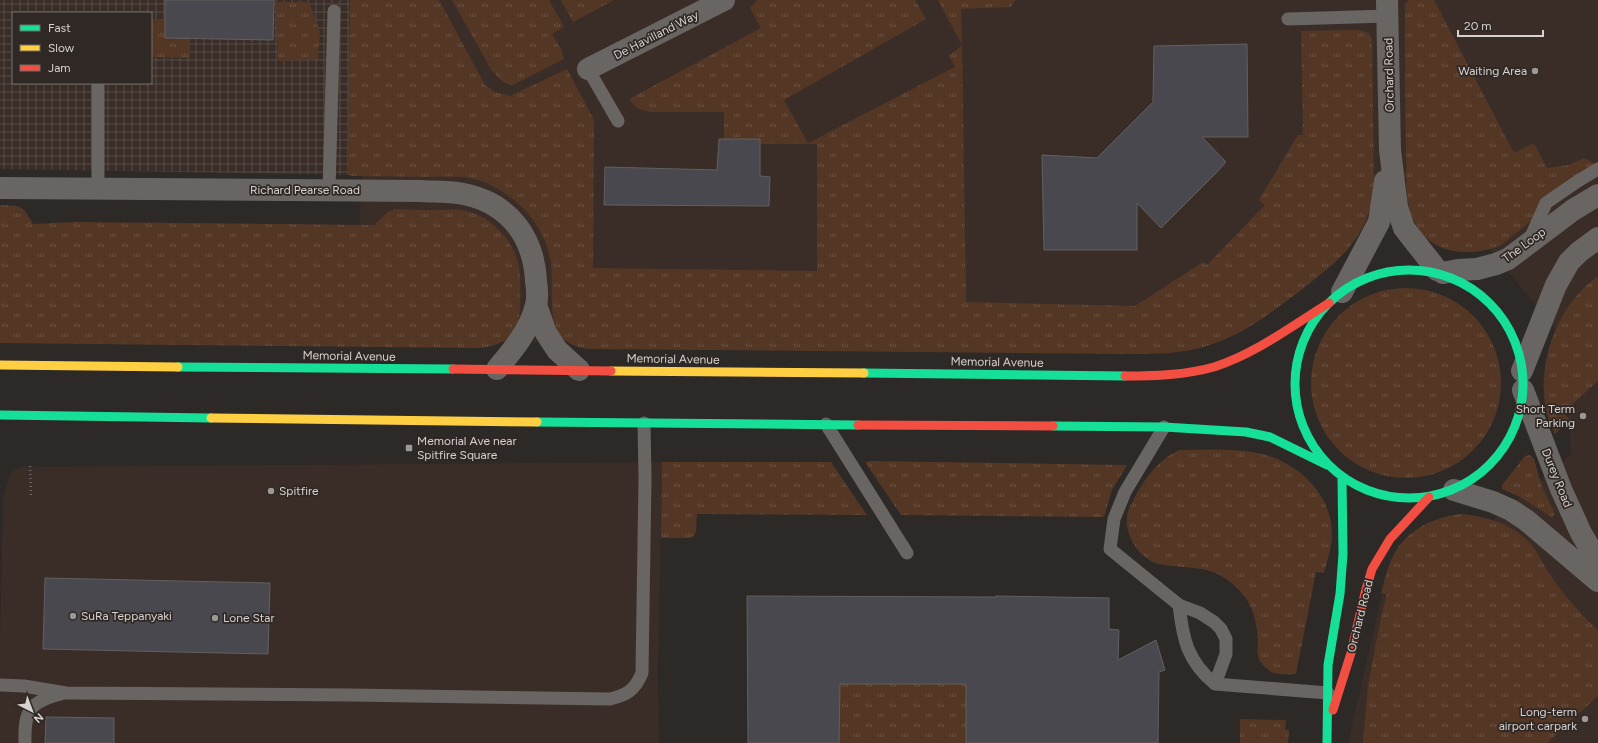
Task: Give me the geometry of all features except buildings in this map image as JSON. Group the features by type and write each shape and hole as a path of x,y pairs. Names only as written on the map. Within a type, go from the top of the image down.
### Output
{"main road":[{"name":"Memorial Avenue","path":"0,365 1158,376 1191,372 1221,364 1260,345 1357,283 1373,276 1390,272 1421,269 1440,271"},
{"path":"1335,298 1314,320 1303,340 1297,362 1294,384 1296,406 1303,428 1313,448 1327,465 1342,478 1360,488 1378,496 1398,499 1429,497 1454,490 1472,480 1489,466 1502,450 1515,425 1520,411 1522,381 1518,352 1502,318 1490,304 1475,292 1440,271"},
{"path":"0,415 644,423 1164,427 1246,432 1264,436 1291,447 1327,465"},
{"name":"Orchard Road","path":"1327,743 1328,665 1340,594 1343,554 1342,478"},
{"name":"Orchard Road","path":"1328,727 1348,669 1366,587 1372,569 1381,553 1396,533 1429,497"}],"street":[{"name":"De Havilland Way","path":"588,69 724,0"},
{"name":"Orchard Road","path":"1388,8 1390,150 1399,214 1404,228 1440,271"},
{"name":"Orchard Road","path":"1335,298 1380,222 1390,150"},
{"name":"Richard Pearse Road","path":"0,188 422,191 467,195 490,203 508,216 521,230 529,245 536,270 536,304 546,333 557,350 580,370"},
{"name":"The Loop","path":"1440,271 1477,269 1508,259 1572,210 1598,195"},
{"path":"1522,381 1556,285 1569,262 1579,252 1598,238"},
{"name":"Richard Pearse Road","path":"496,369 523,336 536,304"},
{"name":"Durey Road","path":"1522,381 1562,489 1581,533 1598,562"},
{"path":"1454,490 1493,502 1526,520 1598,581"}],"lane":[{"path":"1288,19 1388,8"},
{"path":"329,190 334,11"},
{"path":"588,69 618,121"},
{"path":"98,84 98,189"},
{"path":"1528,244 1546,203 1598,169"},
{"path":"0,685 24,686 66,693 381,695 610,699 622,696 638,684 642,673 645,478 644,423"},
{"path":"826,424 907,553"},
{"path":"1164,427 1125,492 1114,519 1110,549 1179,605 1200,613 1214,622 1221,629 1226,639 1226,654 1214,684"},
{"path":"1581,533 1598,548"},
{"path":"1179,605 1187,648 1194,663 1214,684 1328,693"},
{"path":"25,743 27,716 33,706 46,698 66,693"}],"path":[{"path":"30,466 31,496"}],"shaded area":[{"path":"0,0 359,0 361,175 0,169"},
{"path":"359,0 1598,0 1598,743 1348,743 1382,594 1405,561 1479,532 1571,454 1565,341 1479,236 1429,218 1357,230 1206,339 357,343 361,175"},
{"path":"662,462 658,671 659,743 0,743 0,644 3,498 12,472 22,467"}],"green space":[{"path":"350,0 439,0 485,85 495,92 510,96 567,69 594,120 593,268 817,271 817,144 760,144 760,139 724,139 724,112 649,112 637,108 629,99 761,28 750,8 758,0 915,0 926,19 784,100 808,143 955,67 949,56 962,45 966,302 1135,306 1203,262 1207,265 1265,205 1259,200 1298,135 1303,135 1301,31 1359,30 1369,33 1372,39 1374,192 1368,213 1360,232 1347,250 1330,267 1248,328 1223,340 1200,348 1159,354 590,349 573,345 562,337 555,326 551,267 545,240 532,218 513,199 490,185 466,177 351,176 348,174"},
{"path":"452,0 549,0 564,27 552,34 562,51 564,59 512,85 503,82 492,71"},
{"path":"561,0 614,0 573,22"},
{"path":"938,0 1015,0 1011,7 961,9 962,45"},
{"path":"1409,0 1434,0 1514,153 1534,143 1547,168 1569,165 1584,158 1598,165 1582,186 1531,221 1500,246 1476,252 1452,251 1431,242 1422,234 1411,215 1407,189 1405,116 1405,4"},
{"path":"276,2 309,2 320,32 318,59 278,61"},
{"path":"152,19 165,20 165,38 190,38 190,58 152,57"},
{"path":"0,205 21,207 24,209 33,224 75,222 374,225 388,212 395,209 463,210 484,218 502,232 514,251 520,273 520,312 518,323 506,340 495,345 479,348 0,343"},
{"path":"1598,276 1598,381 1564,412 1570,420 1555,434 1549,421 1544,395 1544,375 1547,356 1561,319 1571,303 1584,288"},
{"path":"1397,288 1415,288 1434,292 1451,299 1466,309 1480,323 1490,338 1497,355 1501,374 1501,392 1497,411 1490,428 1480,443 1466,457 1451,467 1434,474 1415,478 1397,478 1378,474 1361,467 1346,457 1332,443 1322,428 1315,411 1311,392 1311,374 1315,355 1322,338 1332,323 1346,309 1361,299 1378,292"},
{"path":"1179,450 1238,450 1272,457 1286,463 1299,472 1319,493 1326,506 1332,534 1331,544 1324,573 1316,572 1296,674 1274,673 1262,664 1258,656 1257,627 1254,614 1244,596 1231,583 1217,574 1206,570 1159,564 1152,561 1140,552 1131,540 1128,532 1127,518 1129,509 1141,486 1146,478 1164,459"},
{"path":"1530,455 1534,459 1542,487 1555,514 1552,517 1520,497 1502,489 1502,485 1525,456"},
{"path":"662,462 831,462 867,515 697,514 696,531 694,536 689,538 661,538"},
{"path":"865,462 1127,465 1112,490 1104,517 901,515"},
{"path":"1461,514 1498,522 1523,536 1533,547 1563,593 1598,630 1598,696 1547,743 1363,743 1368,685 1387,594 1381,593 1390,563 1395,552 1402,543 1418,528 1439,519"},
{"path":"748,684 966,684 966,743 839,743 839,721 813,720"},
{"path":"1240,719 1286,720 1285,729 1289,730 1288,743 1240,743"}],"traffic: fast":[{"path":"1398,270 1420,270 1453,278 1472,289 1490,303 1504,321 1515,340 1523,373 1523,384 1521,406 1515,428 1504,447 1490,465 1472,479 1453,490 1420,498 1398,498 1365,490 1346,479 1328,465 1314,447 1303,428 1295,395 1295,373 1303,340 1314,321 1328,303 1346,289 1365,278 1398,270"},
{"path":"178,367 453,369"},
{"path":"864,373 1125,376"},
{"path":"0,415 211,418"},
{"path":"537,422 858,425"},
{"path":"1053,426 1164,427 1246,432 1270,437 1327,465"},
{"path":"1327,743 1328,665 1340,594 1343,554 1342,478"}],"traffic: slow":[{"path":"0,365 178,367"},
{"path":"611,371 864,373"},
{"path":"211,418 537,422"}],"traffic: jam":[{"path":"1125,376 1147,376 1192,372 1214,367 1244,355 1259,347 1329,303"},
{"path":"453,369 611,371"},
{"path":"858,425 1053,426"},
{"path":"1333,710 1351,653 1372,569 1390,539 1429,497"}],"place":[{"name":"Waiting Area","path":"1535,71"},
{"name":"Short Term Parking","path":"1583,416"},
{"name":"Memorial Ave near Spitfire Square","path":"409,448"},
{"name":"Spitfire","path":"271,491"},
{"name":"SuRa Teppanyaki","path":"73,616"},
{"name":"Lone Star","path":"215,618"},
{"name":"Long-term airport carpark","path":"1585,719"}]}
